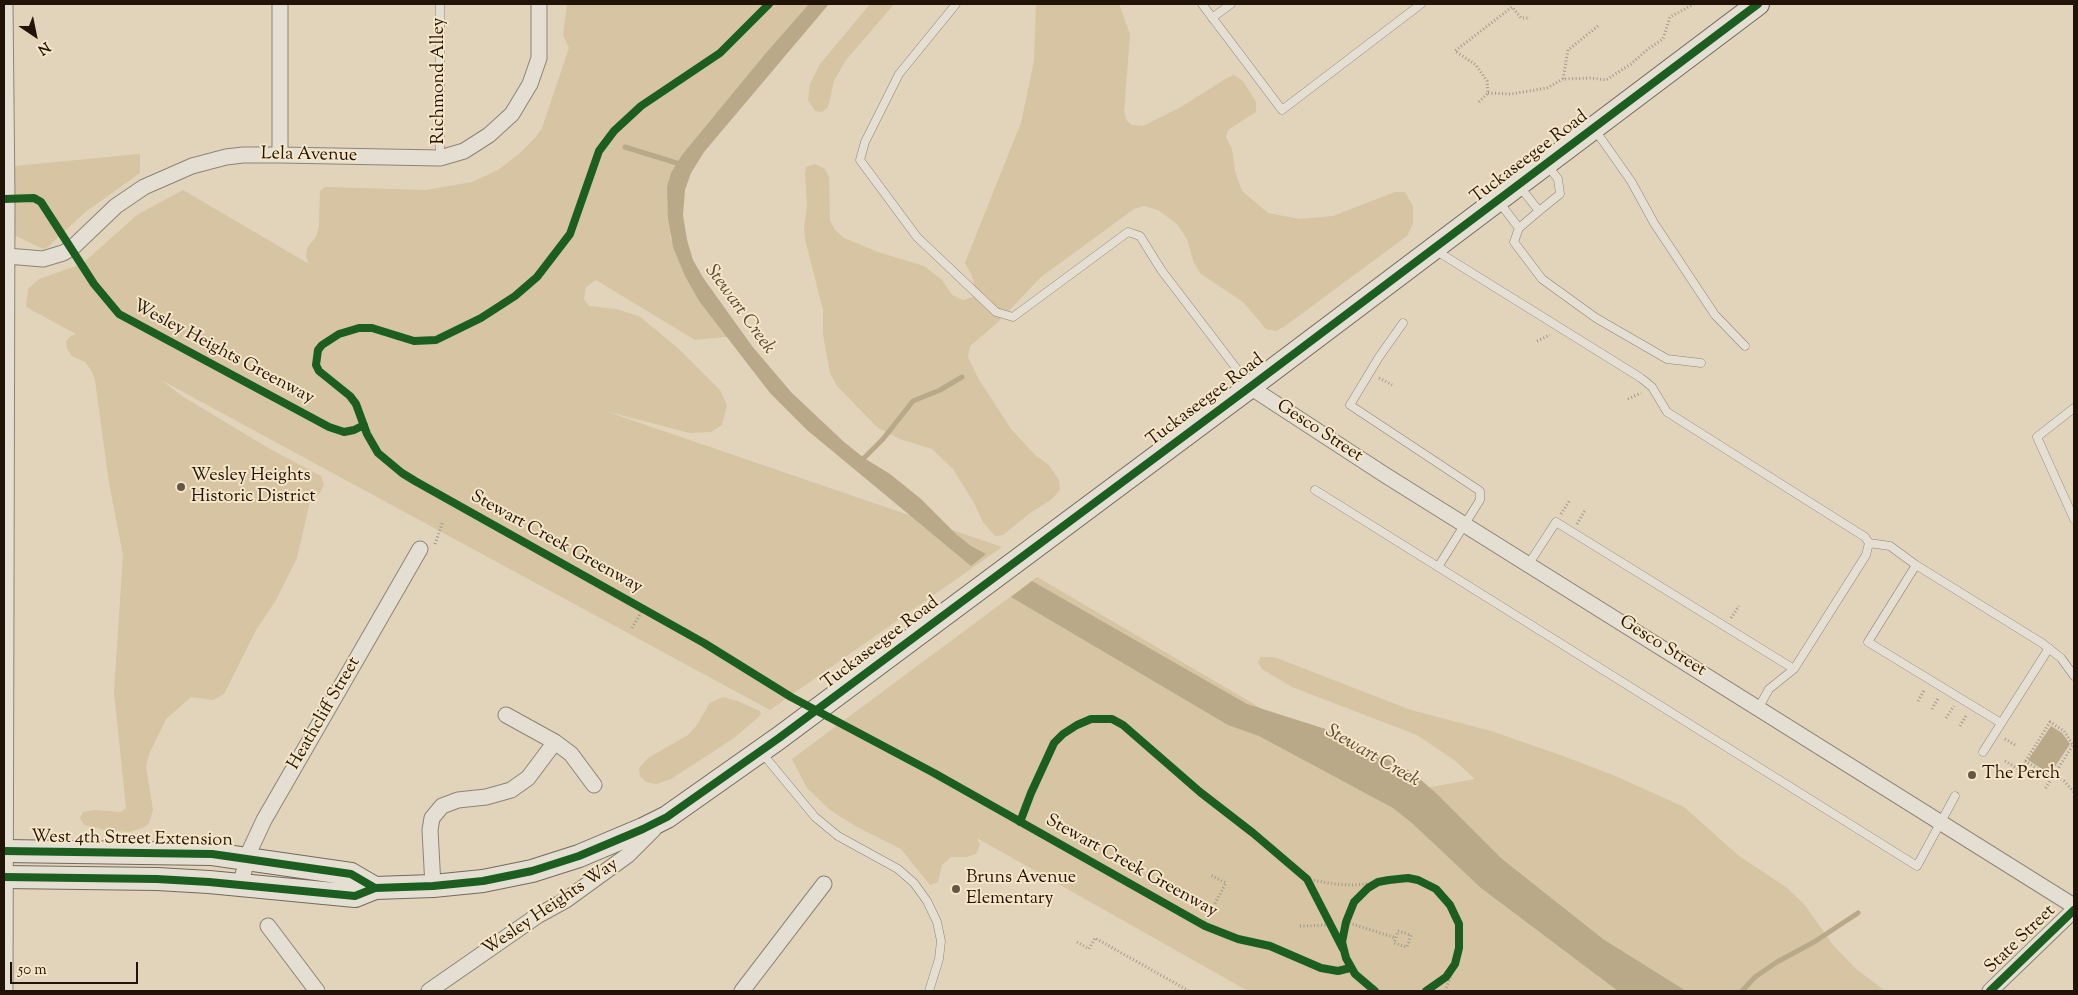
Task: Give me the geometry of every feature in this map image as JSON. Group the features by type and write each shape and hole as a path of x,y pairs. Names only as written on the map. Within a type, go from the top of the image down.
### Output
{"main road":[{"name":"Tuckaseegee Road","path":"667,816 770,745 835,697 1758,4"},
{"path":"4,877 158,879 355,896 376,888 433,886 483,881 532,871 602,847 667,816"},
{"name":"West 4th Street Extension","path":"4,851 212,854 351,874 376,888"}],"street":[{"path":"5,4 7,256 5,282 4,538 5,991"},
{"path":"280,4 280,155"},
{"name":"Lela Avenue","path":"7,256 43,259 63,253 72,248 123,201 160,179 192,166 243,155 440,158 464,151 490,135 512,114 530,84 539,58 539,4"},
{"name":"Gesco Street","path":"1250,387 1528,565 1941,822 2074,908"},
{"name":"Heathcliff Street","path":"240,885 247,858 264,820 427,548"},
{"path":"506,715 555,742 571,754 594,785"},
{"path":"433,886 430,830 432,818 442,806 458,800 486,797 510,790 528,778 555,742"},
{"name":"Wesley Heights Way","path":"429,991 537,916 566,900 628,855 667,816"},
{"path":"742,991 824,884"},
{"name":"State Street","path":"1990,991 2074,908"},
{"path":"268,926 317,991"}],"lane":[{"name":"Richmond Alley","path":"440,4 440,158"},
{"path":"956,4 899,74 864,142 860,160 917,237 996,312 1013,317 1128,232 1140,236 1162,271 1250,387"},
{"path":"1202,4 1282,110 1421,4"},
{"path":"1212,18 1231,4"},
{"path":"1594,129 1631,180 1654,223 1715,315 1744,346"},
{"path":"1547,164 1558,179 1560,194 1519,228 1514,242 1542,279 1596,318 1667,359 1701,363"},
{"path":"1519,185 1539,210"},
{"path":"1498,201 1519,228"},
{"path":"1434,249 1640,378 1652,387 1667,412 1859,532 1868,543 1890,546 1916,565 2049,648 2061,658 2074,676"},
{"path":"1404,323 1379,357 1350,405 1480,491 1480,500 1438,567"},
{"path":"2074,408 2037,437 2074,519"},
{"path":"1315,490 1917,866 1955,796"},
{"path":"1528,565 1556,522 1794,669"},
{"path":"1759,708 1769,689 1794,669 1866,556 1868,543"},
{"path":"1916,565 1868,642 2001,724"},
{"path":"1983,752 2049,648"},
{"path":"770,745 815,817 838,836 898,869 914,883 927,901 937,922 941,941 939,959 929,991"}],"path":[{"path":"1488,92 1511,94 1547,88 1563,79 1591,78 1606,80 1624,70 1648,49 1663,39 1670,17 1694,4"},
{"path":"1479,102 1488,92 1487,81 1476,64 1455,51 1512,7 1521,18 1530,18"},
{"path":"1563,79 1568,50 1598,26"},
{"path":"427,548 449,510"},
{"path":"632,628 647,611"},
{"path":"1020,822 1031,793 1054,744 1063,734 1077,725 1091,719 1112,719 1123,725 1200,792 1253,833 1306,879 1343,949 1350,971"},
{"path":"2005,761 2020,770 2050,722 2064,731 2073,745 2073,749 2045,789"},
{"path":"2025,761 2064,781 2074,792"},
{"path":"1203,925 1226,883 1210,875"},
{"path":"1306,879 1340,885 1378,882 1397,878 1418,880 1436,889 1450,905 1459,924 1460,948 1445,991"},
{"path":"1343,949 1346,922 1354,902 1361,894 1378,882"},
{"path":"1346,922 1396,938"},
{"path":"1300,926 1331,925"},
{"path":"1398,931 1411,935 1407,947 1394,943 1396,938 1398,931"},
{"path":"1077,942 1089,949 1095,938 1189,991"},
{"path":"1426,991 1446,977 1456,964"}],"shaded area":[{"path":"567,4 822,4 767,66 673,194 670,238 735,336 695,340 596,280 586,287 584,299 589,306 616,309 639,316 679,349 720,390 727,405 722,425 711,432 690,433 605,411 1002,547 770,710 161,380 182,396 270,449 321,476 324,485 320,493 310,501 297,558 276,600 256,630 224,694 213,700 191,697 166,719 149,754 146,766 153,810 149,823 143,828 129,832 105,830 84,825 80,818 83,812 95,810 121,812 126,808 114,692 123,555 109,483 95,380 85,362 72,356 67,349 66,341 76,334 26,307 28,289 39,279 82,264 137,215 183,190 309,264 306,257 307,248 316,237 319,226 320,191 325,187 426,190 472,182 498,170 519,154 542,128 569,48 563,35"},
{"path":"870,4 894,4 846,60 834,81 828,107 822,112 815,111 808,100 810,84 820,64"},
{"path":"1036,4 1119,4 1130,34 1124,112 1127,121 1132,125 1143,126 1181,107 1234,75 1243,81 1256,102 1256,112 1228,130 1226,137 1232,149 1235,171 1242,191 1268,213 1299,219 1333,216 1395,192 1405,192 1413,206 1413,224 1407,236 1276,331 1266,329 1243,302 1201,274 1194,263 1187,239 1177,224 1158,210 1144,206 1134,209 1041,277 997,323 970,346 968,357 978,378 1011,429 1036,456 1049,465 1059,480 1060,490 1052,499 1030,513 1003,535 995,536 983,522 973,501 953,469 932,449 900,439 878,428 837,386 830,373 823,334 823,310 805,239 804,227 807,207 805,173 806,167 815,164 825,169 829,177 830,220 835,230 844,238 878,252 924,266 942,280 952,295 963,300 973,297 976,292 972,276 965,263 1021,123 1034,61"},
{"path":"140,154 140,173 84,213 48,247 43,249 4,230 4,167"},
{"path":"1037,577 1404,792 1475,779 1454,760 1417,735 1292,687 1262,669 1258,662 1261,657 1274,657 1411,710 1491,731 1563,756 1613,775 1684,807 1739,856 1786,887 1805,905 1833,945 1855,968 1885,991 1248,991 977,838 980,845 976,854 966,857 951,857 942,865 938,882 930,885 901,849 857,827 830,810 807,788 792,759"},
{"path":"723,697 760,711 761,715 734,738 671,779 656,784 646,782 640,776 639,768 648,758 688,735 697,725 710,703"}],"water":[{"path":"809,4 829,4 704,152 691,173 685,190 683,215 687,240 693,260 704,279 752,346 791,392 844,442 864,458 890,474 921,499 957,535 971,546 986,554 971,566 807,430 770,393 699,301 685,276 673,247 668,218 667,187 671,173 682,155"},
{"name":"Stewart Creek","path":"1032,581 1247,704 1335,732 1412,772 1438,795 1502,859 1603,939 1686,991 1618,991 1481,888 1412,823 1393,808 1259,736 1228,725 1011,597"},
{"path":"2051,726 2062,733 2070,744 2050,774 2028,760"}],"waterway":[{"path":"625,147 683,165"},
{"path":"863,462 864,458 883,439 913,401 940,390 962,377"},
{"path":"1742,991 1755,977 1777,962 1814,942 1858,913"}],"cycle path":[{"name":"Stewart Creek Greenway","path":"769,4 720,53 641,106 614,131 599,151 570,234 537,277 515,296 481,318 436,340 414,341 372,328 359,328 339,334 322,345 318,350 316,365 319,371 350,396 356,404 367,434 378,453 415,481 704,643 791,697 934,773 1205,926 1238,939 1270,946 1321,968 1338,971 1350,968"},
{"path":"4,877 157,879 355,896 375,888 433,886 483,881 532,871 579,856 643,829 667,817 779,738 1250,387 1758,4"},
{"name":"Wesley Heights Greenway","path":"4,199 34,198 41,202 94,284 119,314 329,427 344,432 364,425"},
{"path":"1020,822 1054,743 1063,734 1091,719 1112,719 1123,725 1200,792 1253,833 1307,879 1343,949"},
{"path":"4,851 212,854 351,874 375,888"},
{"path":"1375,991 1355,974 1346,958 1342,942 1346,922 1354,902 1368,888 1378,882 1408,878 1418,880 1436,889 1450,905 1459,924 1459,948 1455,964 1446,977 1426,991"},
{"path":"1990,991 2074,910"}],"place":[{"name":"Wesley Heights Historic District","path":"181,487"},
{"name":"The Perch","path":"1972,775"},
{"name":"Bruns Avenue Elementary","path":"956,889"}]}
